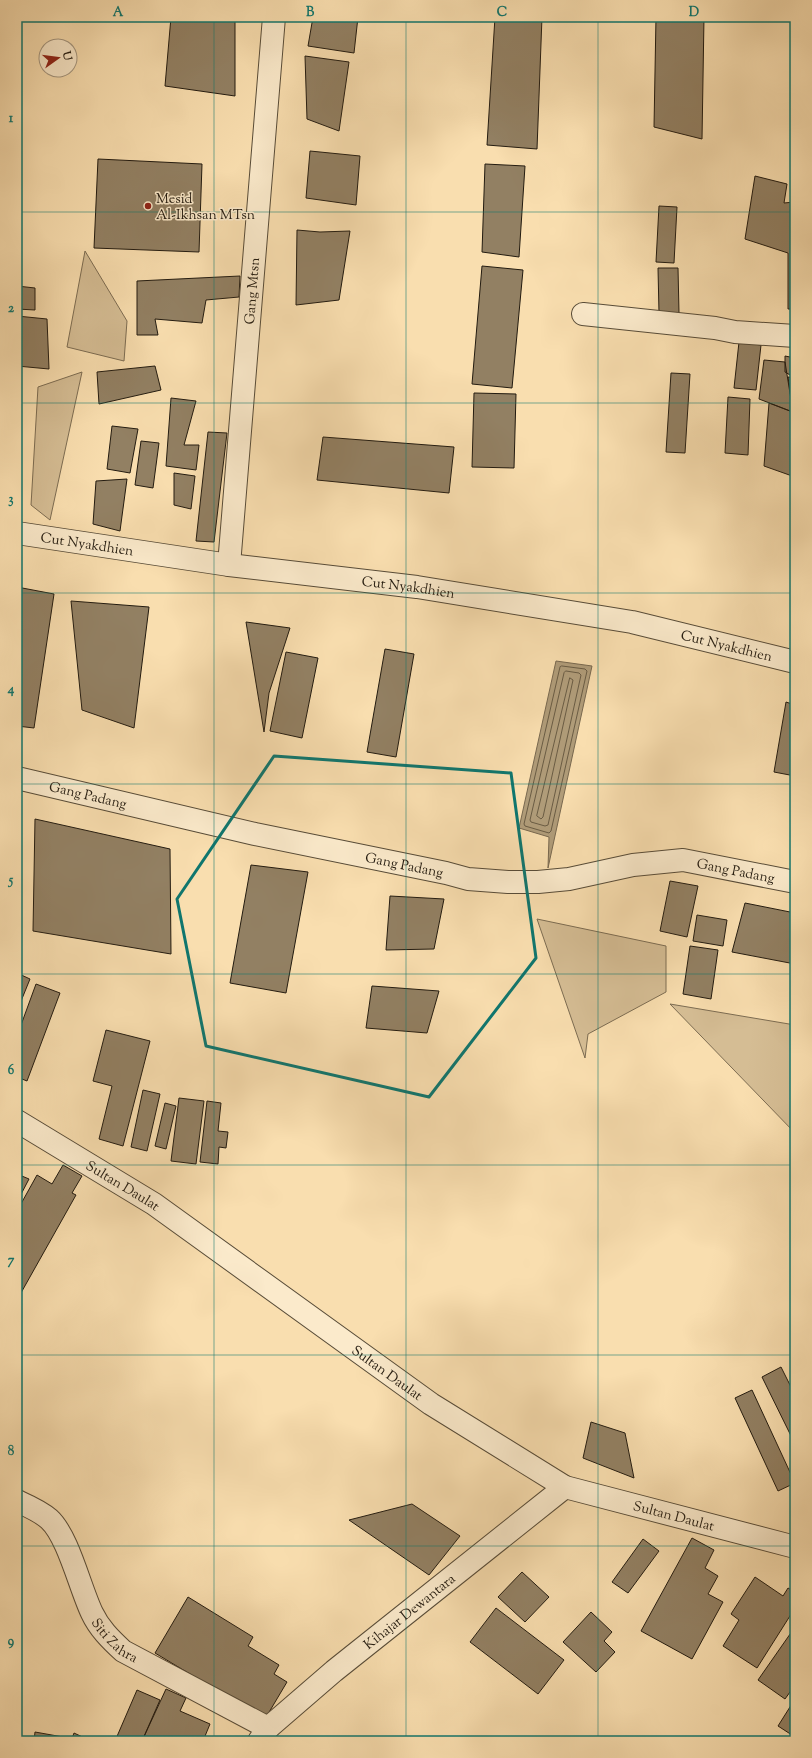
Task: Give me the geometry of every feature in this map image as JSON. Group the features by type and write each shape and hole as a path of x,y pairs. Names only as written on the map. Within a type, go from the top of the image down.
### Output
{"street":[{"name":"Gang Mtsn","path":"229,565 274,17"},
{"path":"583,314 715,328 735,332 795,336"},
{"name":"Cut Nyakdhien","path":"17,533 229,565 417,587 632,622 795,662"},
{"name":"Gang Padang","path":"17,778 255,834 446,872 468,879 508,882 538,882 569,879 633,865 683,860 795,882"},
{"name":"Sultan Daulat","path":"17,1121 154,1204 431,1404 565,1487 795,1547"},
{"name":"Kihajar Dewantara","path":"264,1734 334,1671 565,1487"},
{"name":"Siti Zahra","path":"17,1501 32,1507 49,1519 60,1532 92,1613 105,1634 123,1651 264,1734"}],"highlighted area":[{"path":"274,756 511,773 536,958 429,1097 206,1046 177,899"}],"shaded area":[{"path":"85,251 127,321 124,361 67,347"},
{"path":"82,372 50,520 31,505 38,387"},
{"path":"537,919 666,946 666,992 588,1034 585,1058"},
{"path":"670,1004 795,1025 795,1133"}],"water":[{"path":"556,661 592,666 548,868 549,837 519,828"}],"building":[{"path":"171,17 235,17 235,96 165,86"},
{"path":"313,17 358,17 354,53 308,46"},
{"path":"495,17 542,17 537,149 487,145"},
{"path":"656,17 704,17 702,139 654,127"},
{"path":"305,56 349,62 339,131 307,119"},
{"path":"17,105 20,105 17,130"},
{"path":"310,151 360,156 356,205 306,198"},
{"name":"Mesid Al-Ikhsan MTsn","path":"98,159 202,164 199,252 94,248"},
{"path":"485,164 525,166 519,257 482,252"},
{"path":"755,176 787,184 784,203 795,202 795,309 788,309 788,253 745,239"},
{"path":"659,206 677,207 674,263 656,262"},
{"path":"297,230 320,232 350,231 339,300 296,305"},
{"path":"482,266 523,270 512,388 472,384"},
{"path":"658,268 678,268 679,313 659,313"},
{"path":"240,276 239,297 206,300 202,323 155,319 158,335 137,335 137,281"},
{"path":"17,286 35,288 35,310 17,309"},
{"path":"17,316 47,319 49,369 17,366"},
{"path":"739,342 761,345 756,390 734,388"},
{"path":"785,356 795,358 795,378 785,372"},
{"path":"764,360 785,362 793,412 759,399"},
{"path":"155,366 161,390 99,404 97,372"},
{"path":"671,373 690,374 685,453 666,452"},
{"path":"788,377 795,378 795,413 793,412"},
{"path":"474,393 516,394 514,468 472,467"},
{"path":"728,397 750,399 748,455 725,453"},
{"path":"171,398 196,401 184,445 199,445 196,470 166,466"},
{"path":"769,403 795,413 795,477 764,466"},
{"path":"112,426 138,429 130,473 107,469"},
{"path":"208,432 227,433 214,542 196,541"},
{"path":"323,437 454,447 449,493 317,480"},
{"path":"141,441 159,443 153,488 135,485"},
{"path":"174,473 195,476 191,509 174,505"},
{"path":"127,479 120,531 93,524 96,481"},
{"path":"17,587 54,594 34,728 17,726"},
{"path":"71,601 149,607 134,728 82,710"},
{"path":"246,622 290,628 269,693 264,732"},
{"path":"385,649 414,654 396,757 367,752"},
{"path":"286,652 318,658 302,738 270,731"},
{"path":"786,702 795,705 795,776 774,772"},
{"path":"35,819 170,849 171,954 33,931"},
{"path":"251,865 308,872 286,993 230,983"},
{"path":"670,881 698,886 687,937 660,931"},
{"path":"390,896 444,899 434,949 386,950"},
{"path":"745,903 795,913 795,964 732,952"},
{"path":"697,915 727,920 723,946 693,941"},
{"path":"690,946 718,950 711,999 683,994"},
{"path":"17,973 30,979 17,1011"},
{"path":"36,984 60,993 27,1081 17,1077 17,1036"},
{"path":"372,986 439,991 427,1033 366,1028"},
{"path":"106,1030 150,1041 123,1146 99,1139 112,1086 93,1081"},
{"path":"143,1090 160,1094 147,1151 131,1147"},
{"path":"179,1098 204,1101 196,1164 171,1161"},
{"path":"207,1101 221,1103 218,1131 228,1132 226,1148 219,1147 218,1164 200,1162"},
{"path":"165,1103 176,1106 166,1149 155,1146"},
{"path":"63,1165 82,1176 72,1193 76,1195 17,1300 17,1211 37,1175 52,1184"},
{"path":"17,1174 29,1179 17,1202"},
{"path":"781,1367 795,1395 795,1444 762,1377"},
{"path":"752,1390 795,1483 778,1491 735,1398"},
{"path":"591,1422 625,1433 634,1478 583,1458"},
{"path":"412,1504 460,1536 429,1575 349,1520"},
{"path":"692,1538 714,1550 705,1568 718,1576 708,1594 723,1602 692,1659 641,1631"},
{"path":"643,1539 659,1551 628,1593 612,1582"},
{"path":"522,1572 549,1597 525,1622 498,1597"},
{"path":"755,1577 783,1596 788,1588 795,1592 795,1608 757,1668 723,1646 739,1620 731,1614"},
{"path":"188,1597 253,1637 248,1646 279,1665 274,1674 287,1682 265,1719 155,1653"},
{"path":"496,1608 564,1660 538,1694 470,1642"},
{"path":"591,1612 612,1632 604,1641 615,1652 596,1672 563,1642"},
{"path":"795,1627 795,1685 785,1699 758,1680"},
{"path":"166,1689 186,1698 180,1711 210,1724 203,1741 142,1741"},
{"path":"137,1690 160,1700 142,1741 115,1741"},
{"path":"795,1699 795,1737 778,1726"},
{"path":"35,1732 63,1737 63,1741 34,1741"},
{"path":"74,1733 91,1741 71,1741"}],"place":[{"name":"Mesid Al-Ikhsan MTsn","path":"148,206"}]}
